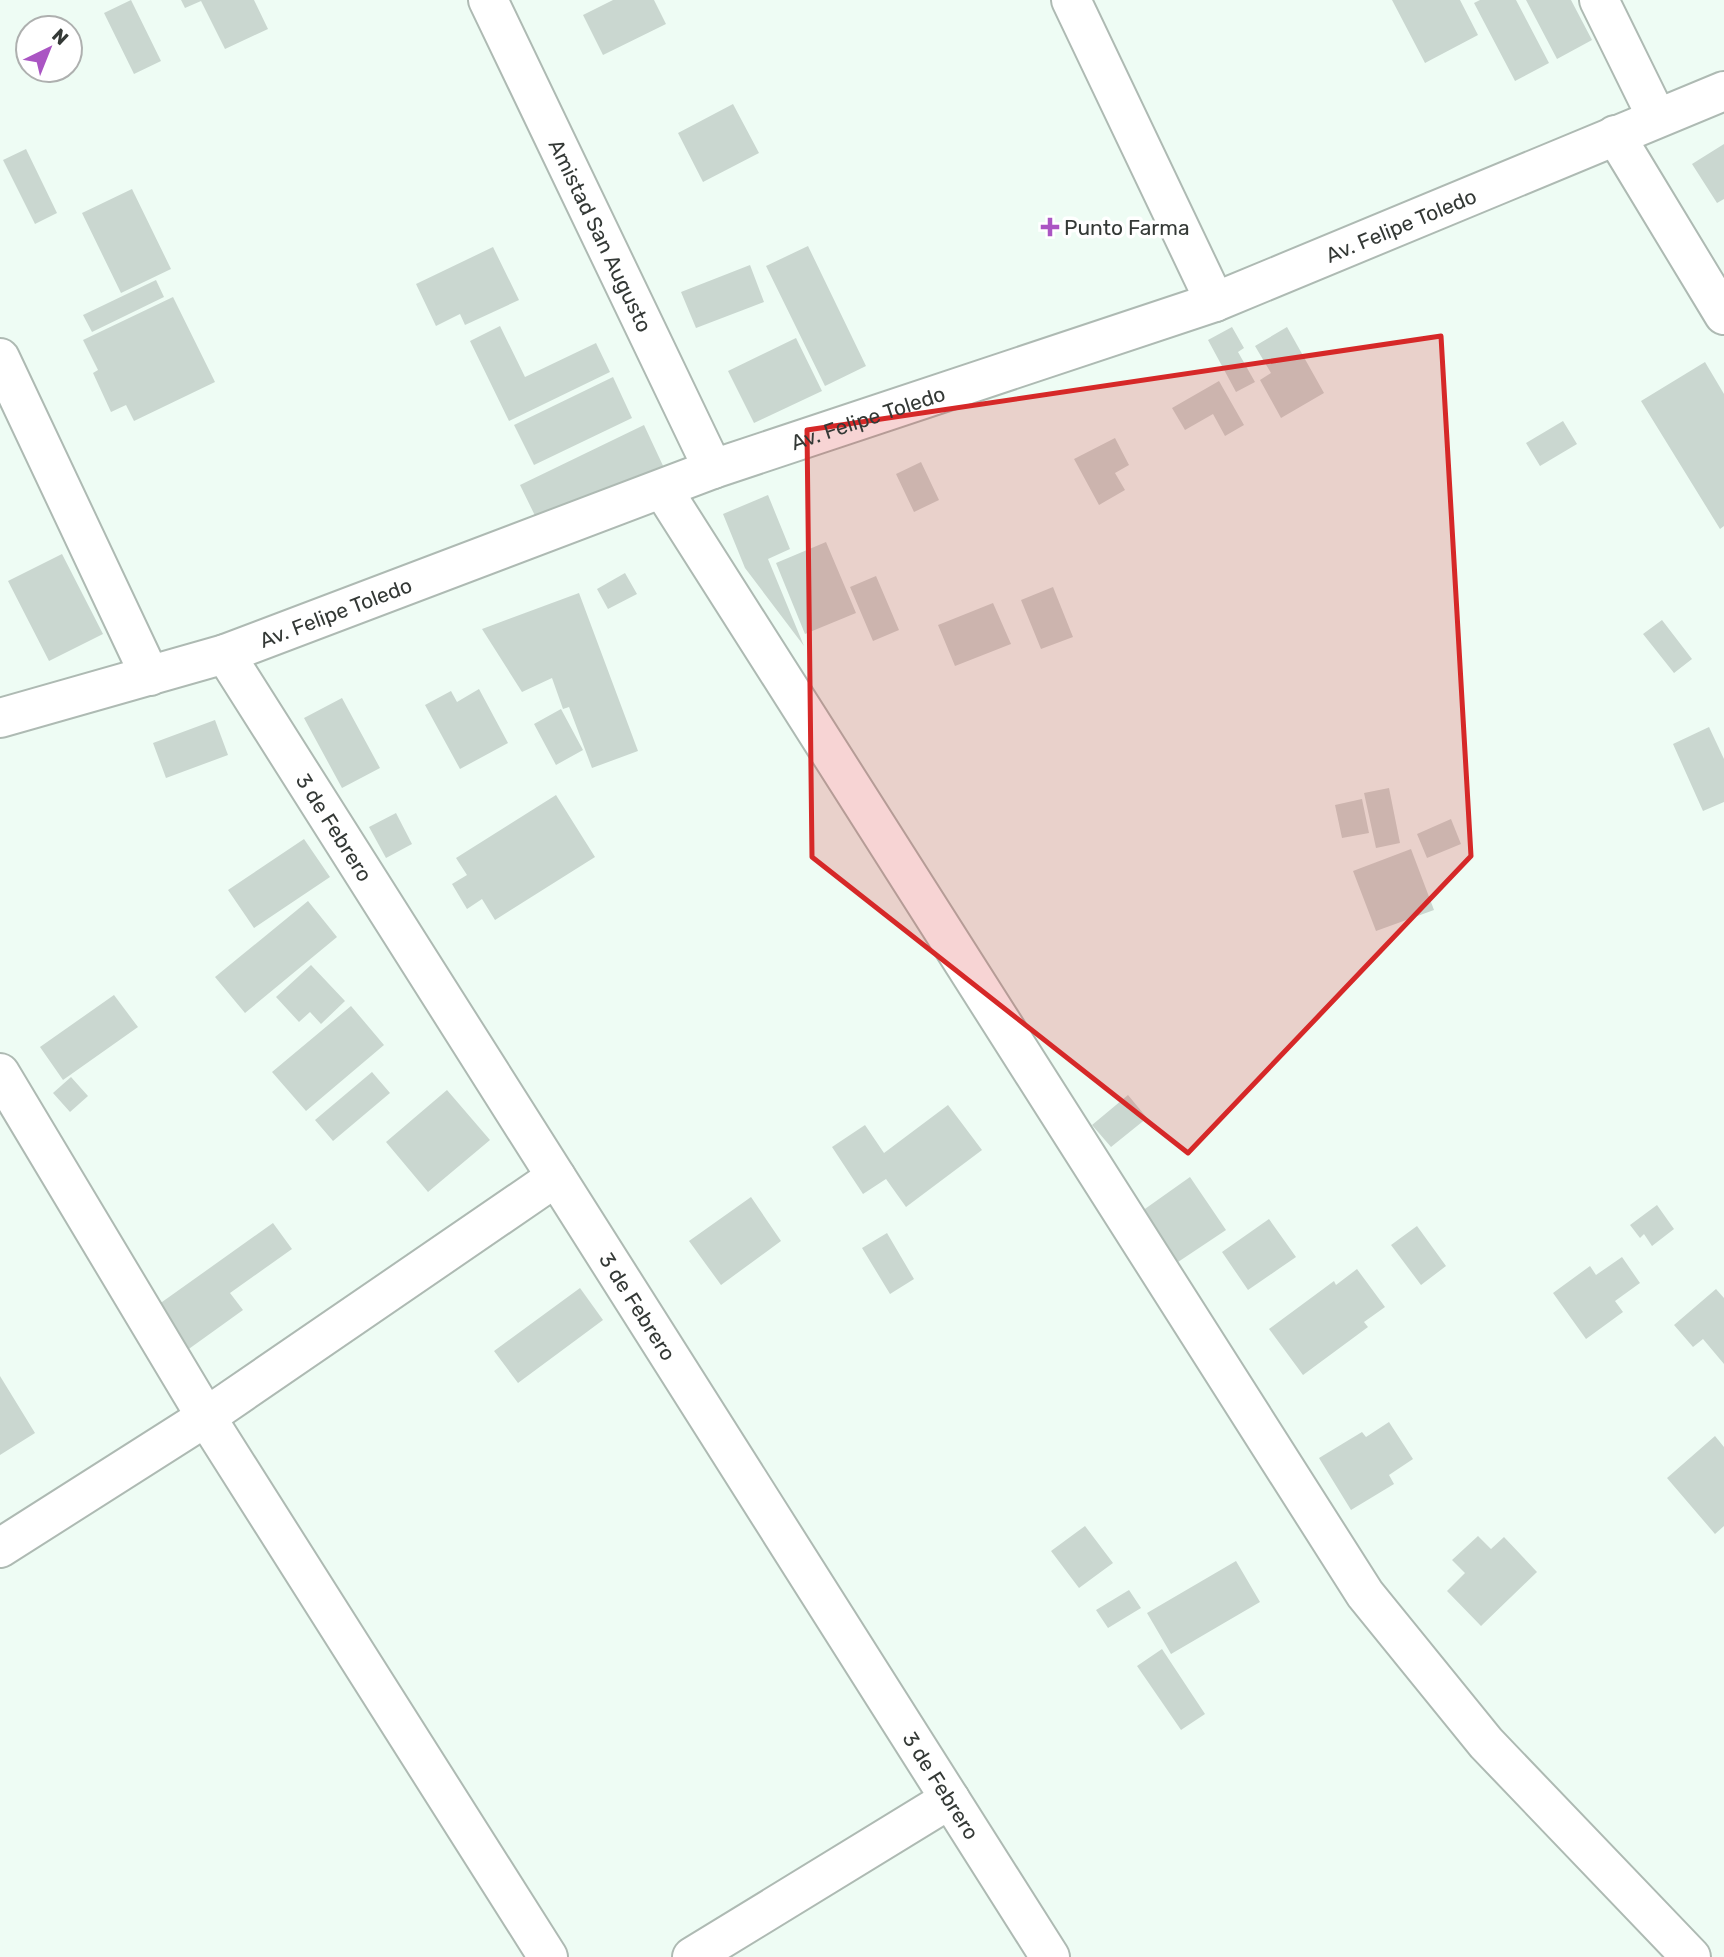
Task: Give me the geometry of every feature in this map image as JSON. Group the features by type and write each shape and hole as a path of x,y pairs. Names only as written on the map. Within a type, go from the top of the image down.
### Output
{"street":[{"name":"Amistad San Augusto","path":"488,0 713,469"},
{"path":"1071,0 1215,302"},
{"path":"1599,0 1657,118"},
{"name":"Av. Felipe Toledo","path":"0,718 225,654 713,469 1215,302 1724,91"},
{"path":"1615,135 1724,315"},
{"path":"0,358 150,676"},
{"path":"663,490 1365,1594 1486,1744 1691,1957"},
{"name":"3 de Febrero","path":"225,654 1050,1957"},
{"path":"0,1073 206,1417 548,1957"},
{"path":"0,1548 206,1417 556,1177"},
{"path":"692,1957 950,1799"}],"highlighted area":[{"path":"1441,336 1471,856 1188,1153 812,857 807,430"}],"building":[{"path":"131,0 161,61 134,74 104,13"},
{"path":"181,0 254,0 268,29 225,49 201,1 185,8"},
{"path":"613,0 654,0 666,24 603,55 583,15"},
{"path":"1392,0 1460,0 1478,35 1425,63"},
{"path":"1480,0 1516,0 1549,63 1515,81 1474,3"},
{"path":"1526,0 1571,0 1592,40 1557,59"},
{"path":"733,104 759,153 703,182 678,133"},
{"path":"1724,144 1724,199 1717,203 1692,164"},
{"path":"26,149 57,213 35,224 3,160"},
{"path":"132,189 171,269 121,293 82,213"},
{"path":"808,246 866,366 825,386 766,266"},
{"path":"493,247 519,300 465,325 460,314 436,326 416,284"},
{"path":"750,265 764,302 696,328 681,292"},
{"path":"156,280 164,297 92,332 83,315"},
{"path":"173,297 215,382 134,421 126,405 111,412 93,373 98,370 83,340"},
{"path":"500,326 525,377 596,343 610,372 509,421 470,341"},
{"path":"1232,327 1244,348 1238,352 1255,382 1236,392 1208,340"},
{"path":"1287,327 1324,393 1281,418 1260,380 1271,373 1255,346"},
{"path":"796,338 822,391 754,423 728,371"},
{"path":"1705,362 1724,394 1724,526 1720,529 1641,401"},
{"path":"613,377 632,418 534,465 514,425"},
{"path":"1219,381 1244,425 1225,436 1213,414 1185,430 1172,408"},
{"path":"1563,421 1577,444 1540,466 1526,443"},
{"path":"644,425 665,470 542,530 520,485"},
{"path":"1115,438 1129,465 1115,473 1125,490 1099,505 1074,459"},
{"path":"921,462 939,500 914,512 896,474"},
{"path":"768,495 790,549 768,559 804,646 745,568 723,514"},
{"path":"826,542 856,613 805,634 776,563"},
{"path":"62,554 103,634 49,661 8,581"},
{"path":"625,573 637,594 608,609 597,589"},
{"path":"876,576 899,630 873,641 850,587"},
{"path":"1053,587 1073,637 1041,649 1021,600"},
{"path":"579,593 638,751 592,768 569,707 563,709 552,678 522,692 482,629"},
{"path":"993,603 1011,644 955,666 938,625"},
{"path":"1662,620 1692,659 1674,673 1643,634"},
{"path":"479,689 508,743 460,769 425,705 451,691 457,702"},
{"path":"342,698 380,768 342,788 304,718"},
{"path":"561,709 583,750 556,765 534,724"},
{"path":"215,720 228,755 166,778 153,743"},
{"path":"1709,727 1724,759 1724,802 1703,811 1673,744"},
{"path":"1389,788 1400,843 1376,848 1364,793"},
{"path":"556,795 595,857 495,920 482,899 467,909 452,884 467,875 456,858"},
{"path":"1362,799 1369,833 1342,838 1335,805"},
{"path":"396,813 412,844 386,858 369,827"},
{"path":"1451,819 1461,844 1427,858 1417,834"},
{"path":"304,839 330,877 254,928 228,890"},
{"path":"1411,849 1434,910 1376,931 1353,871"},
{"path":"308,901 337,937 245,1013 215,977"},
{"path":"311,965 345,1001 321,1024 310,1012 299,1022 276,997"},
{"path":"114,995 138,1027 63,1080 40,1047"},
{"path":"351,1006 384,1045 306,1111 272,1072"},
{"path":"372,1072 390,1093 333,1141 315,1120"},
{"path":"71,1077 88,1096 70,1112 53,1093"},
{"path":"447,1090 490,1140 428,1192 386,1142"},
{"path":"1128,1095 1147,1118 1111,1147 1092,1125"},
{"path":"948,1105 982,1150 906,1207 886,1179 863,1194 832,1147 865,1125 884,1153"},
{"path":"1190,1177 1226,1230 1178,1262 1142,1211"},
{"path":"751,1197 781,1241 721,1285 689,1241"},
{"path":"1657,1205 1674,1229 1652,1246 1644,1234 1640,1238 1630,1225"},
{"path":"1269,1219 1296,1257 1248,1290 1222,1252"},
{"path":"273,1223 292,1249 230,1293 243,1310 186,1351 155,1307"},
{"path":"1417,1226 1446,1266 1421,1285 1391,1245"},
{"path":"887,1233 914,1279 890,1294 862,1248"},
{"path":"1622,1257 1640,1283 1615,1301 1623,1312 1586,1339 1553,1293 1590,1266 1596,1275"},
{"path":"1357,1269 1385,1307 1364,1322 1368,1327 1303,1375 1269,1329 1334,1281 1336,1285"},
{"path":"580,1288 603,1320 518,1383 494,1351"},
{"path":"1716,1289 1724,1298 1724,1364 1703,1339 1693,1347 1674,1325"},
{"path":"0,1376 35,1433 0,1455"},
{"path":"1389,1422 1413,1459 1389,1475 1394,1484 1351,1510 1319,1458 1362,1432 1366,1437"},
{"path":"1715,1436 1724,1447 1724,1526 1715,1534 1667,1478"},
{"path":"1085,1526 1113,1563 1079,1588 1051,1551"},
{"path":"1478,1536 1491,1549 1504,1537 1537,1572 1481,1626 1447,1591 1465,1573 1452,1560"},
{"path":"1236,1561 1260,1602 1171,1654 1147,1613"},
{"path":"1129,1590 1141,1608 1108,1628 1096,1610"},
{"path":"1162,1649 1205,1714 1181,1730 1137,1666"}],"place":[{"name":"Punto Farma","path":"1050,227"}]}
